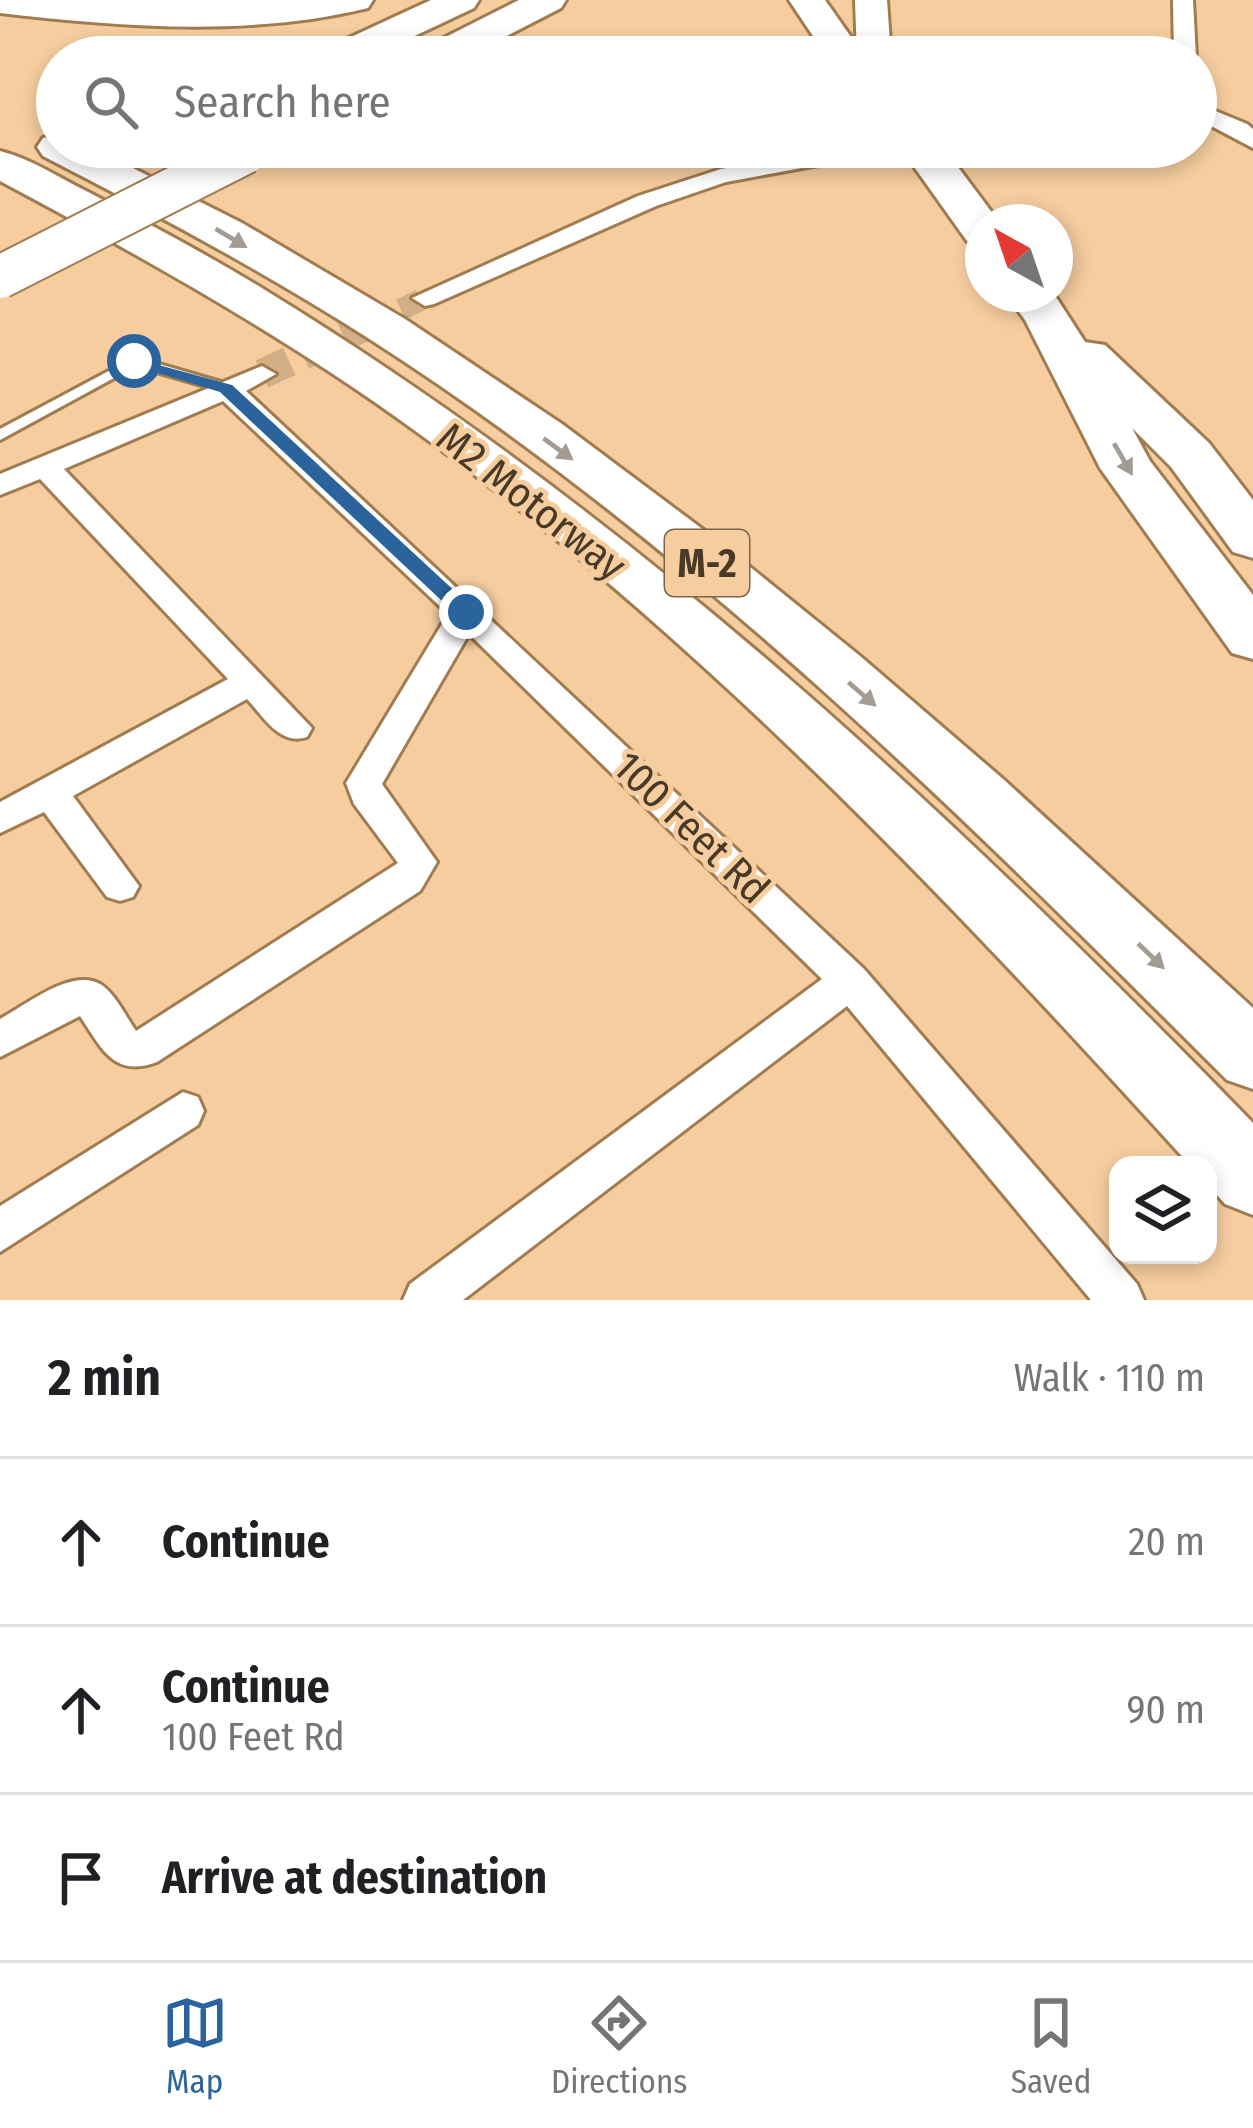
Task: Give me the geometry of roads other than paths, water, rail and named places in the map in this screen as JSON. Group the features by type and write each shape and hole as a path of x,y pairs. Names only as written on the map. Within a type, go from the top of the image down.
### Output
{"highway":[{"path":"0,2 137,16 253,12 355,0"},
{"path":"384,36 460,0"},
{"path":"425,36 499,0"},
{"path":"807,0 832,36"},
{"path":"486,36 562,4"},
{"path":"514,36 562,4"},
{"path":"43,168 147,262 386,414 590,571 830,786 1253,1196"},
{"name":"M2 Motorway","path":"47,168 165,252 401,400 608,557 832,754 1004,916 1253,1178"},
{"name":"M2 Motorway","path":"63,168 212,226 330,296 448,371 664,527 1079,886 1253,1056"},
{"path":"0,248 156,168"},
{"path":"0,277 217,168"},
{"path":"936,168 965,207"},
{"path":"1042,312 1127,469 1253,638"},
{"path":"1045,312 1190,455 1253,539"}],"main road":[{"path":"871,0 873,36"}],"street":[{"path":"1183,0 1184,36"},
{"path":"1217,119 1253,141"},
{"path":"425,298 647,201 760,168"},
{"path":"0,485 262,374"},
{"name":"100 Feet Rd","path":"226,388 850,981 1121,1300"},
{"path":"44,466 295,728"},
{"path":"0,1040 80,996 90,998 126,1050 143,1049 407,880 418,862 367,794 364,783 466,612"},
{"path":"0,819 250,682"},
{"path":"50,792 120,886"},
{"path":"426,1300 850,981"},
{"path":"0,1232 183,1111"}],"lane":[{"path":"0,435 134,361 226,388"}],"tunnel":[{"path":"370,324 425,298"},
{"path":"262,374 376,321"}]}
